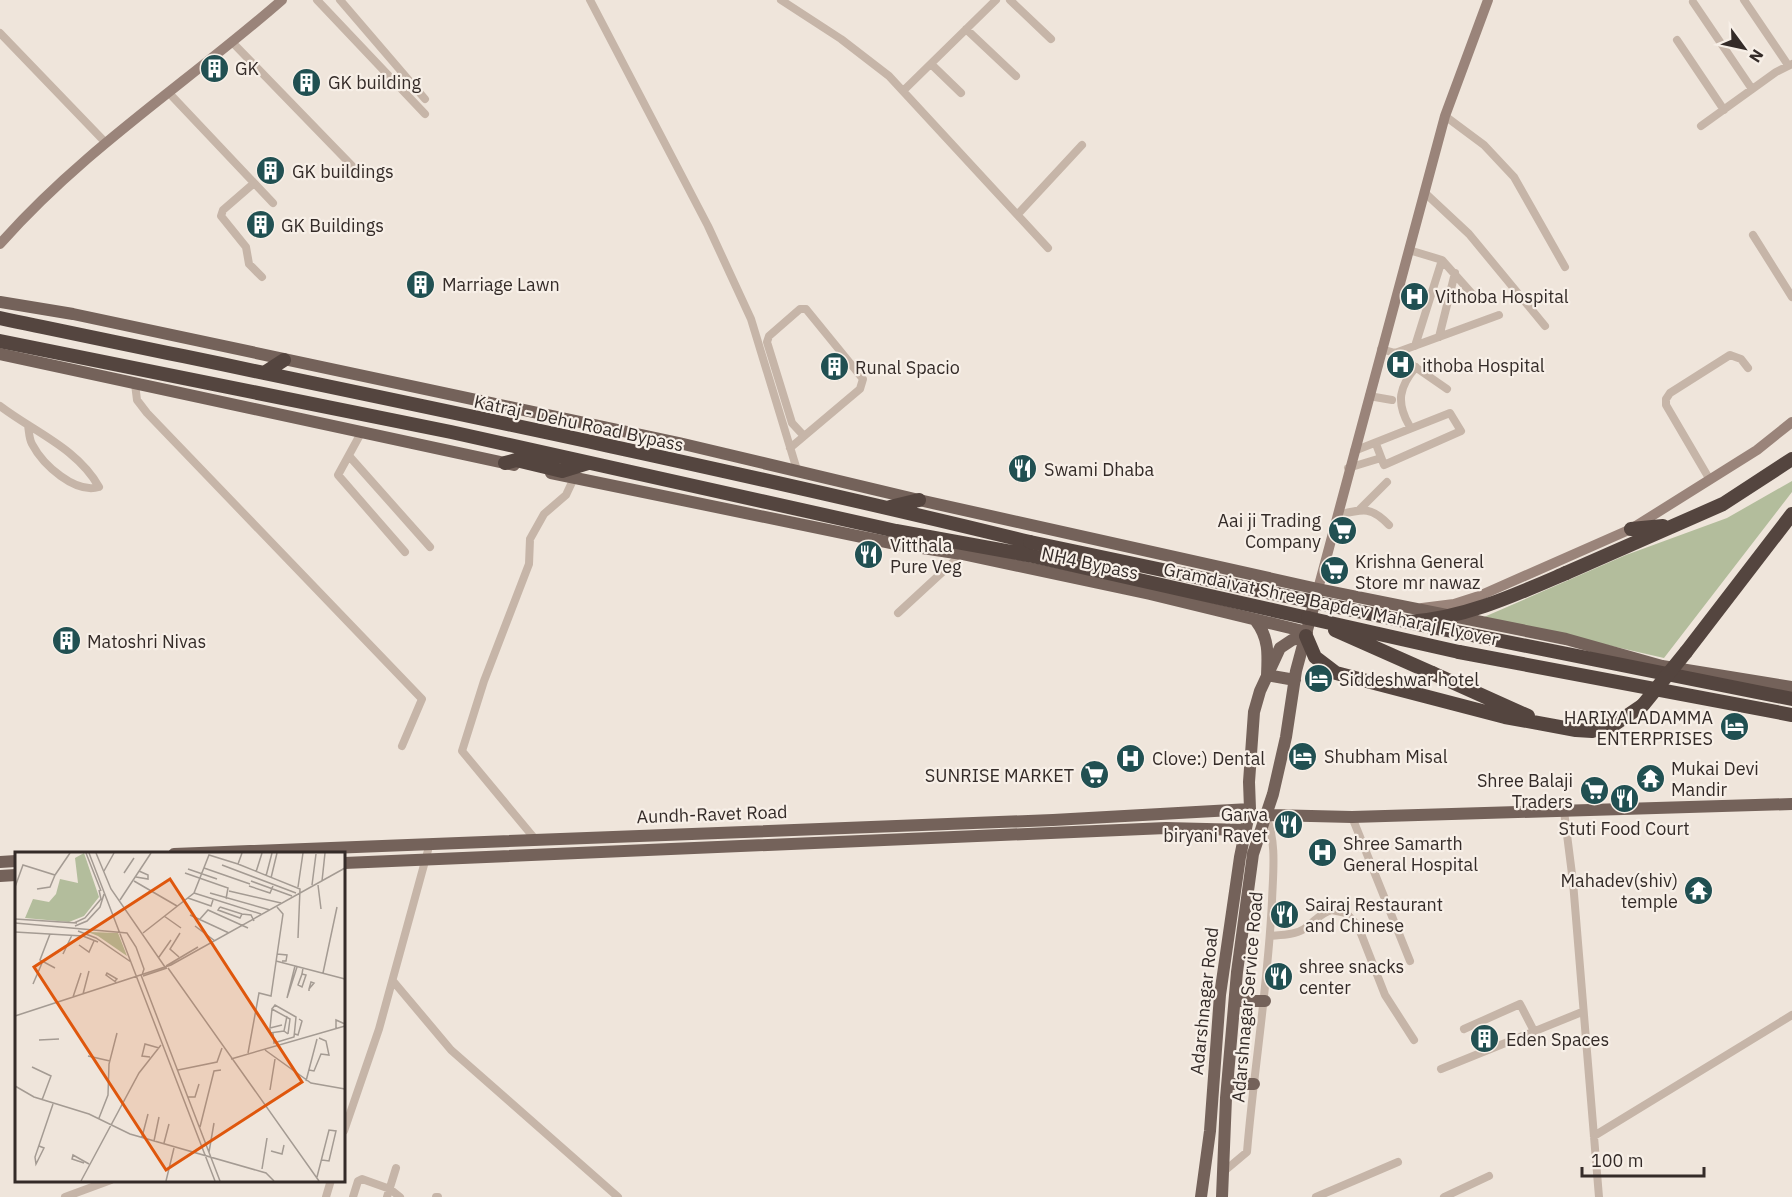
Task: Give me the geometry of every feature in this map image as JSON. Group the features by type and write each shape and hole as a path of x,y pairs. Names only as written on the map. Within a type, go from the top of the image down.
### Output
{"highway":[{"name":"Katraj - Dehu Road Bypass","path":"0,318 888,507"},
{"name":"Katraj - Dehu Road Bypass","path":"0,341 590,462 904,532 930,545"},
{"path":"264,374 284,360"},
{"path":"1409,622 1451,617 1483,608 1566,573 1723,504 1792,459"},
{"path":"505,463 516,460 562,471 590,462"},
{"path":"888,507 919,500"},
{"name":"Gramdaivat Shree Bapdev Maharaj Flyover","path":"888,507 1307,628 1459,652 1792,715"},
{"path":"1307,628 1315,657 1326,667 1349,678 1505,717 1576,730 1600,729 1622,721 1643,705 1792,514"},
{"path":"1631,529 1674,526"},
{"name":"Gramdaivat Shree Bapdev Maharaj Flyover","path":"930,545 1029,549 1462,634 1664,670"},
{"path":"1307,628 1432,673 1558,727"},
{"path":"1664,670 1792,699"}],"main road":[{"path":"0,244 68,173 282,0"},
{"path":"1318,589 1348,468 1445,116 1488,0"},
{"path":"0,302 73,314 797,470 919,500 1318,589 1566,639 1664,670 1792,687"},
{"name":"NH4 Bypass","path":"0,354 574,478 930,545 962,554 1150,594 1256,621 1307,628"},
{"path":"1416,608 1454,604 1479,596 1631,529 1773,439 1792,422"},
{"name":"Adarshnagar Road","path":"1222,1197 1228,1084 1240,942 1253,854 1286,737 1295,680 1318,589"},
{"path":"1256,621 1264,632 1268,648 1267,675"},
{"path":"1250,809 1249,782 1254,712 1267,675 1280,648 1307,628"},
{"path":"1267,675 1295,680"},
{"path":"1265,815 1352,817 1792,804"},
{"name":"Aundh-Ravet Road","path":"221,852 1053,820 1250,809"},
{"name":"Adarshnagar Road","path":"1201,1197 1210,1131 1220,995 1250,809"},
{"name":"Aundh-Ravet Road","path":"345,863 1166,828 1246,830"},
{"path":"0,876 15,875"},
{"path":"1236,1001 1265,1001"},
{"path":"1228,1084 1254,1084"}],"street":[{"path":"317,0 425,114"},
{"path":"340,0 425,99"},
{"path":"590,0 708,226 751,319 797,470"},
{"path":"781,0 889,76 1048,248"},
{"path":"903,92 996,0"},
{"path":"1010,0 1051,39"},
{"path":"1701,126 1790,64 1744,0"},
{"path":"1693,2 1752,89"},
{"path":"966,29 1016,76"},
{"path":"0,33 105,142"},
{"path":"1677,40 1724,110"},
{"path":"232,42 360,174"},
{"path":"931,64 961,93"},
{"path":"169,93 253,184 273,202"},
{"path":"1445,116 1484,146 1514,177 1565,267"},
{"path":"1018,214 1082,145"},
{"path":"253,184 223,210 221,216 246,248 249,264 261,277"},
{"path":"1424,192 1469,234 1545,326"},
{"path":"1753,235 1792,297"},
{"path":"1409,250 1442,260 1474,296"},
{"path":"1415,346 1442,260"},
{"path":"1439,337 1455,273"},
{"path":"790,448 860,389 863,384 863,379 806,309 800,309 769,336 768,342 792,423 804,436"},
{"path":"1395,353 1499,315"},
{"path":"1381,350 1395,353 1447,389"},
{"path":"1710,480 1666,405 1666,399 1670,393 1730,355 1741,359 1748,368"},
{"path":"1409,425 1401,410 1400,396 1416,367"},
{"path":"135,384 137,400 147,413 422,699 402,746"},
{"path":"1369,396 1392,400"},
{"path":"0,406 28,425 75,457 91,473 99,487 90,490 79,488 67,481 32,444 28,425"},
{"path":"1354,451 1450,413 1461,431 1384,465 1376,444"},
{"path":"361,433 350,457 338,475 405,552"},
{"path":"350,457 430,547"},
{"path":"1348,468 1381,458"},
{"path":"536,839 462,751 484,681 529,564 530,539 544,514 566,495 574,478"},
{"path":"1360,509 1387,482"},
{"path":"1338,515 1360,509 1373,511 1389,525"},
{"path":"898,613 962,554"},
{"path":"1564,811 1573,882 1599,1197"},
{"name":"Adarshnagar Service Road","path":"1222,1173 1246,1152 1265,1001 1274,844 1265,815"},
{"path":"1352,817 1410,961"},
{"path":"345,1128 393,981 430,843"},
{"path":"1270,936 1296,933 1306,928 1317,916 1332,910 1352,917 1358,926 1385,995 1414,1040"},
{"path":"393,981 451,1050 618,1197"},
{"path":"1464,1029 1520,1004 1534,1031"},
{"path":"1441,1069 1582,1012"},
{"path":"1594,1136 1792,1015"},
{"path":"345,1097 355,1095"},
{"path":"1316,1197 1398,1162"},
{"path":"389,1193 396,1168"},
{"path":"1444,1197 1489,1176"},
{"path":"353,1197 360,1179 400,1197"},
{"path":"66,1197 106,1182"},
{"path":"326,1197 330,1182"}],"green space":[{"path":"1792,481 1792,492 1664,658 1484,617 1626,555 1727,518"}],"place":[{"name":"GK","path":"214,68"},
{"name":"GK building","path":"307,82"},
{"name":"GK buildings","path":"271,171"},
{"name":"GK Buildings","path":"260,225"},
{"name":"Marriage Lawn","path":"421,284"},
{"name":"Vithoba Hospital","path":"1414,296"},
{"name":"ithoba Hospital","path":"1401,365"},
{"name":"Runal Spacio","path":"834,367"},
{"name":"Swami Dhaba","path":"1023,469"},
{"name":"Aai ji Trading Company","path":"1342,530"},
{"name":"Vitthala Pure Veg","path":"869,555"},
{"name":"Krishna General Store mr nawaz","path":"1334,571"},
{"name":"Matoshri Nivas","path":"66,641"},
{"name":"Siddeshwar hotel","path":"1318,679"},
{"name":"HARIYALADAMMA ENTERPRISES","path":"1734,727"},
{"name":"Shubham Misal","path":"1303,756"},
{"name":"Clove:) Dental","path":"1131,758"},
{"name":"SUNRISE MARKET","path":"1095,775"},
{"name":"Mukai Devi Mandir","path":"1650,778"},
{"name":"Shree Balaji Traders","path":"1594,790"},
{"name":"Stuti Food Court","path":"1624,799"},
{"name":"Garva biryani Ravet","path":"1289,824"},
{"name":"Shree Samarth General Hospital","path":"1322,853"},
{"name":"Mahadev(shiv) temple","path":"1699,890"},
{"name":"Sairaj Restaurant and Chinese","path":"1284,914"},
{"name":"shree snacks center","path":"1278,976"},
{"name":"Eden Spaces","path":"1485,1039"}]}
